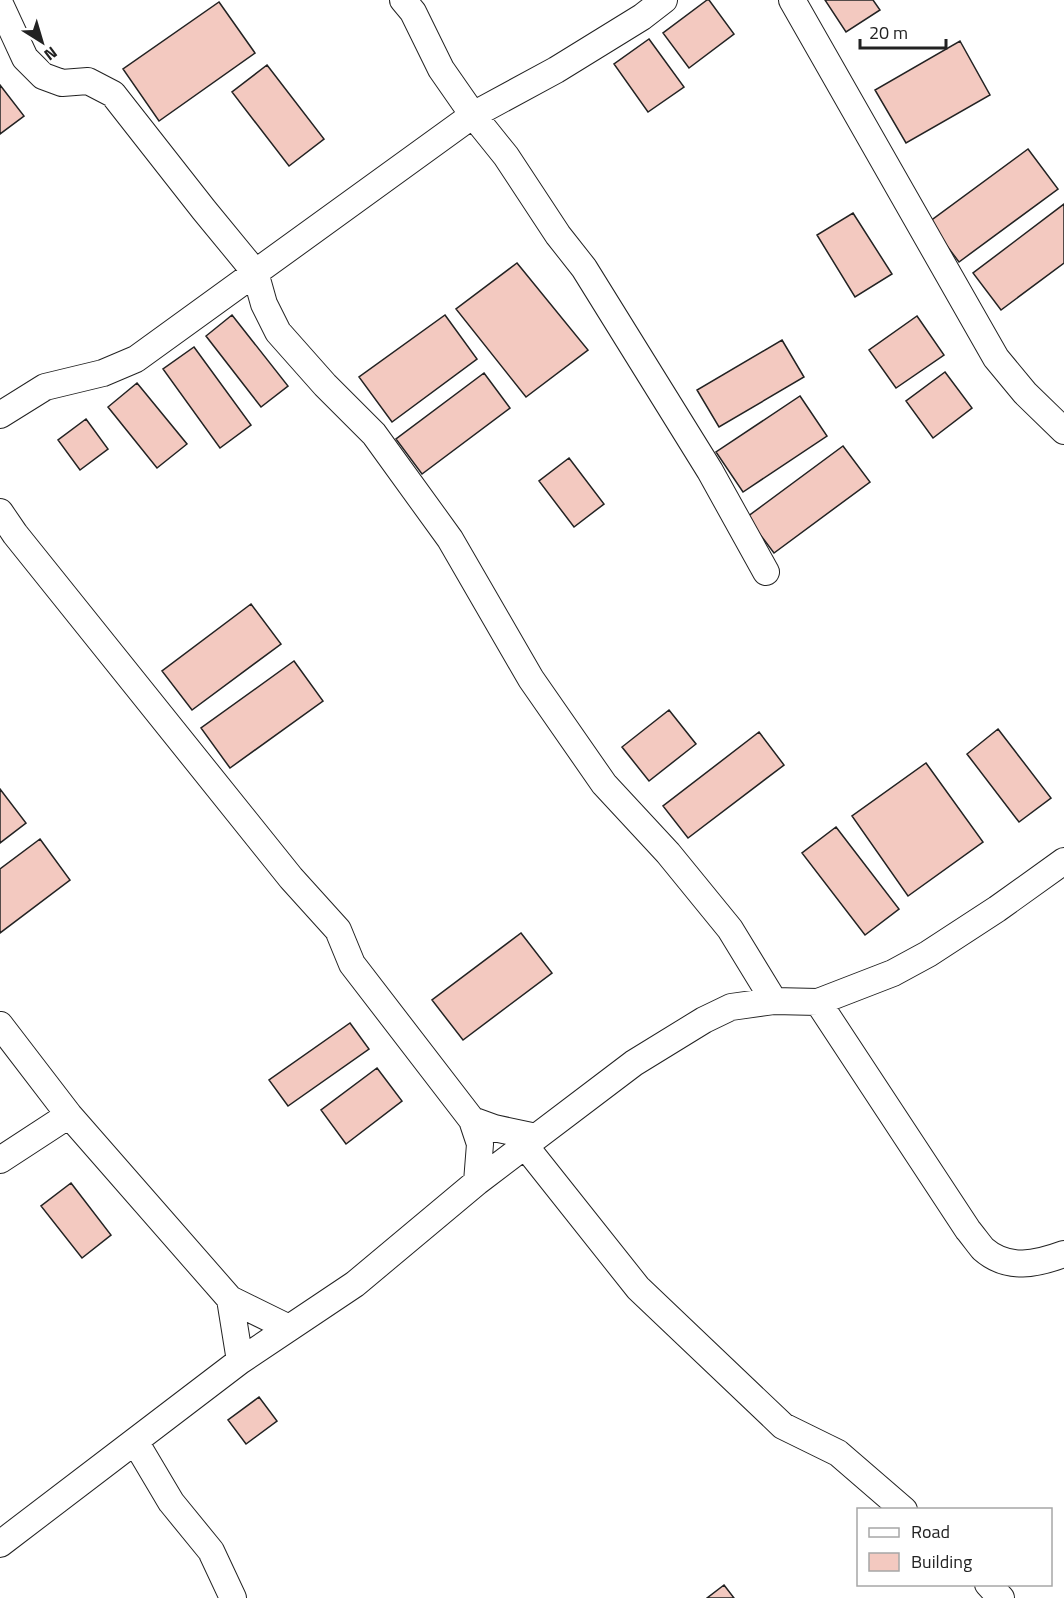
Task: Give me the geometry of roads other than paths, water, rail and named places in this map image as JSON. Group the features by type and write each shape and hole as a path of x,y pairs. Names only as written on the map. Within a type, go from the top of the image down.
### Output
{"street":[{"path":"403,0 413,12 441,69 473,115 506,156 558,235 584,268 710,471 766,572"},
{"path":"0,415 45,387 103,373 136,359 473,115 556,70 642,17 664,0"},
{"path":"792,0 996,358 1025,393 1064,431"},
{"path":"0,4 26,58 43,76 62,83 88,81 113,94 255,272 264,304 278,332 325,385 374,434 450,539 531,679 597,774 668,853 730,929 774,1001"},
{"path":"0,512 15,534 291,878 338,930 352,964 472,1120 480,1144 477,1182"},
{"path":"0,1544 240,1361 355,1284 477,1182 634,1062 704,1020 731,1007 774,1001 818,1002 893,973 928,954 997,909 1064,861"},
{"path":"818,1002 969,1230 984,1249 999,1258 1019,1264 1039,1263 1064,1254"},
{"path":"0,1025 69,1115 230,1299 289,1328"},
{"path":"0,1160 69,1115"},
{"path":"472,1120 531,1142 638,1288 783,1426 838,1453 903,1508"},
{"path":"230,1299 240,1361"},
{"path":"135,1443 171,1502 211,1551 233,1598"},
{"path":"990,1586 1001,1598"}]}
